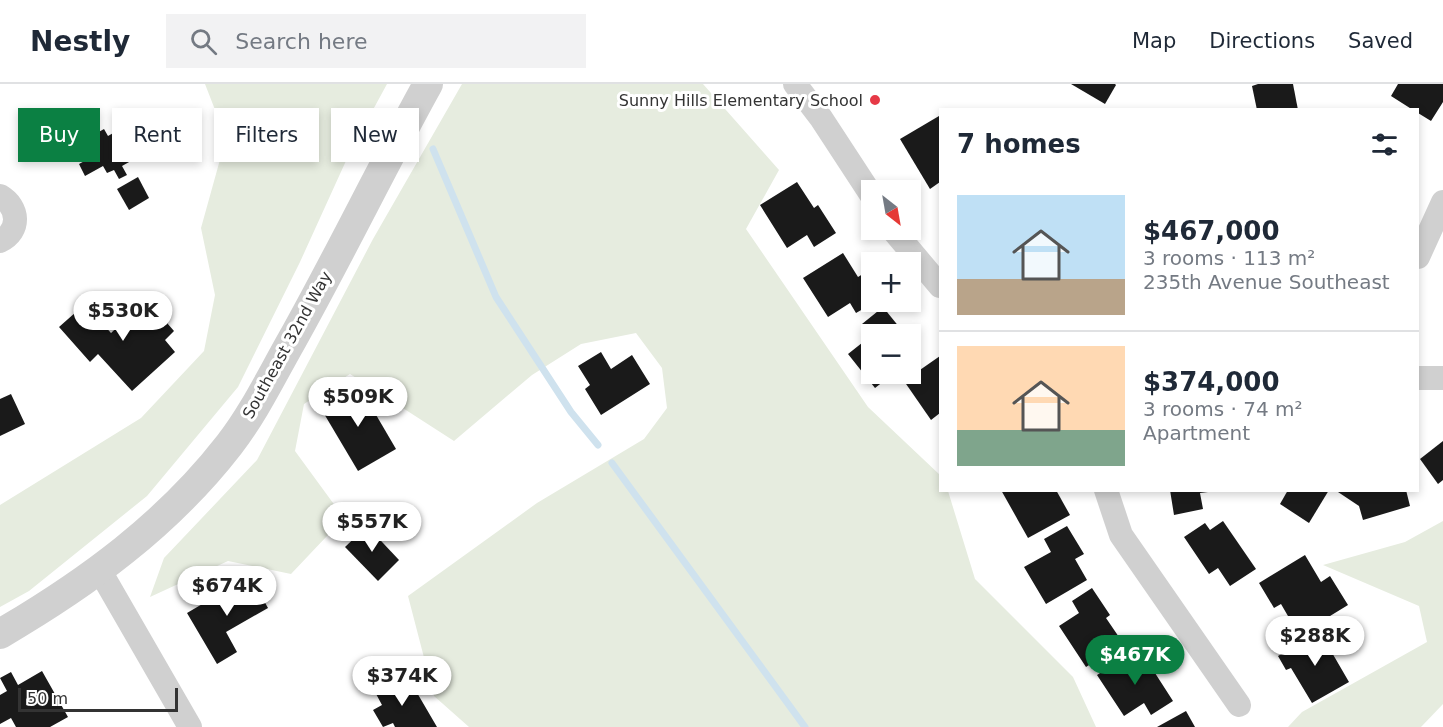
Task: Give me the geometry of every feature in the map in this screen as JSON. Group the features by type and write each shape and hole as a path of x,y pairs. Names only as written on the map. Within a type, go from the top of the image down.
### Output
{"street":[{"name":"Southeast 32nd Way","path":"0,634 65,596 100,571 154,526 195,486 230,444 256,404 302,322 428,84"},
{"path":"795,84 821,117 862,180"},
{"path":"0,196 8,201 16,216 12,232 0,241"},
{"path":"1419,255 1443,202"},
{"path":"901,240 939,285"},
{"path":"1419,378 1443,378"},
{"path":"1106,492 1110,507 1127,544 1239,705"},
{"path":"100,571 190,727"}],"shaded area":[{"path":"205,84 387,84 374,108 331,108 331,162 345,162 300,262 238,387 147,496 29,591 0,607 0,505 141,418 204,351 215,295 201,228 219,162 319,162 319,108 214,108"},
{"path":"462,84 703,84 779,170 746,229 868,407 939,474 939,492 948,492 975,579 1073,677 1096,727 469,727 434,696 408,596 537,503 644,439 667,408 662,368 636,333 581,344 532,375 454,441 350,374 304,404 295,451 344,518 291,574 228,561 150,597 164,558 257,460 373,239"},
{"path":"1443,521 1443,704 1421,727 1288,727 1302,712 1427,642 1419,606 1323,565 1405,542"}],"building":[{"path":"1071,84 1115,84 1116,85 1105,104"},
{"path":"1293,84 1298,108 1257,108 1252,86"},
{"path":"1398,84 1443,84 1443,102 1431,121 1419,114 1419,108 1410,108 1391,96"},
{"path":"939,116 939,183 930,189 900,139"},
{"path":"104,129 108,136 112,134 112,162 129,162 122,166 127,175 119,179 114,170 107,173 103,166 85,176 79,164 100,162 100,131"},
{"path":"138,177 149,198 129,210 117,189"},
{"path":"797,182 814,208 818,205 836,233 814,247 807,235 787,248 760,205"},
{"path":"843,253 858,277 861,275 861,310 856,313 850,303 828,317 803,278"},
{"path":"147,300 174,331 165,340 175,352 132,391 98,354 90,362 59,327 85,304 111,333"},
{"path":"877,312 887,312 897,324 862,324"},
{"path":"861,344 861,370 848,354"},
{"path":"601,352 611,369 632,355 650,384 601,415 585,389 590,385 578,366"},
{"path":"939,357 939,414 931,420 906,384 921,384 921,369"},
{"path":"358,384 396,449 358,471 320,407"},
{"path":"11,394 25,424 0,436 0,399"},
{"path":"1443,441 1443,480 1438,484 1420,459"},
{"path":"1002,492 1057,492 1070,515 1028,538"},
{"path":"1170,492 1208,492 1200,493 1203,509 1174,515"},
{"path":"1287,492 1328,492 1309,523 1280,504"},
{"path":"1338,492 1406,492 1410,506 1363,520 1359,506"},
{"path":"1223,521 1256,569 1230,586 1218,568 1209,574 1184,537 1205,523 1210,530"},
{"path":"367,526 399,560 378,581 345,547"},
{"path":"1067,526 1084,554 1075,559 1087,580 1046,604 1024,567 1051,552 1044,539"},
{"path":"1305,555 1321,582 1330,576 1348,605 1299,635 1281,604 1274,608 1259,583"},
{"path":"250,576 268,608 226,632 237,652 217,664 187,613"},
{"path":"1092,588 1110,615 1106,618 1123,643 1086,667 1059,626 1079,613 1072,601"},
{"path":"1320,632 1349,682 1312,703 1291,668 1286,670 1278,656"},
{"path":"1133,652 1140,663 1146,659 1173,701 1151,715 1144,703 1124,716 1097,675"},
{"path":"42,671 68,717 50,727 16,727 11,718 0,724 0,695 7,691 0,678 11,672 18,685"},
{"path":"402,677 411,693 416,691 437,727 395,727 393,723 383,727 373,710 382,705 375,692"},
{"path":"1186,711 1195,727 1157,727"}],"waterway":[{"path":"433,149 496,297 571,412 598,445"},
{"path":"612,463 805,727"}],"place":[{"name":"Sunny Hills Elementary School","path":"875,100"}]}
